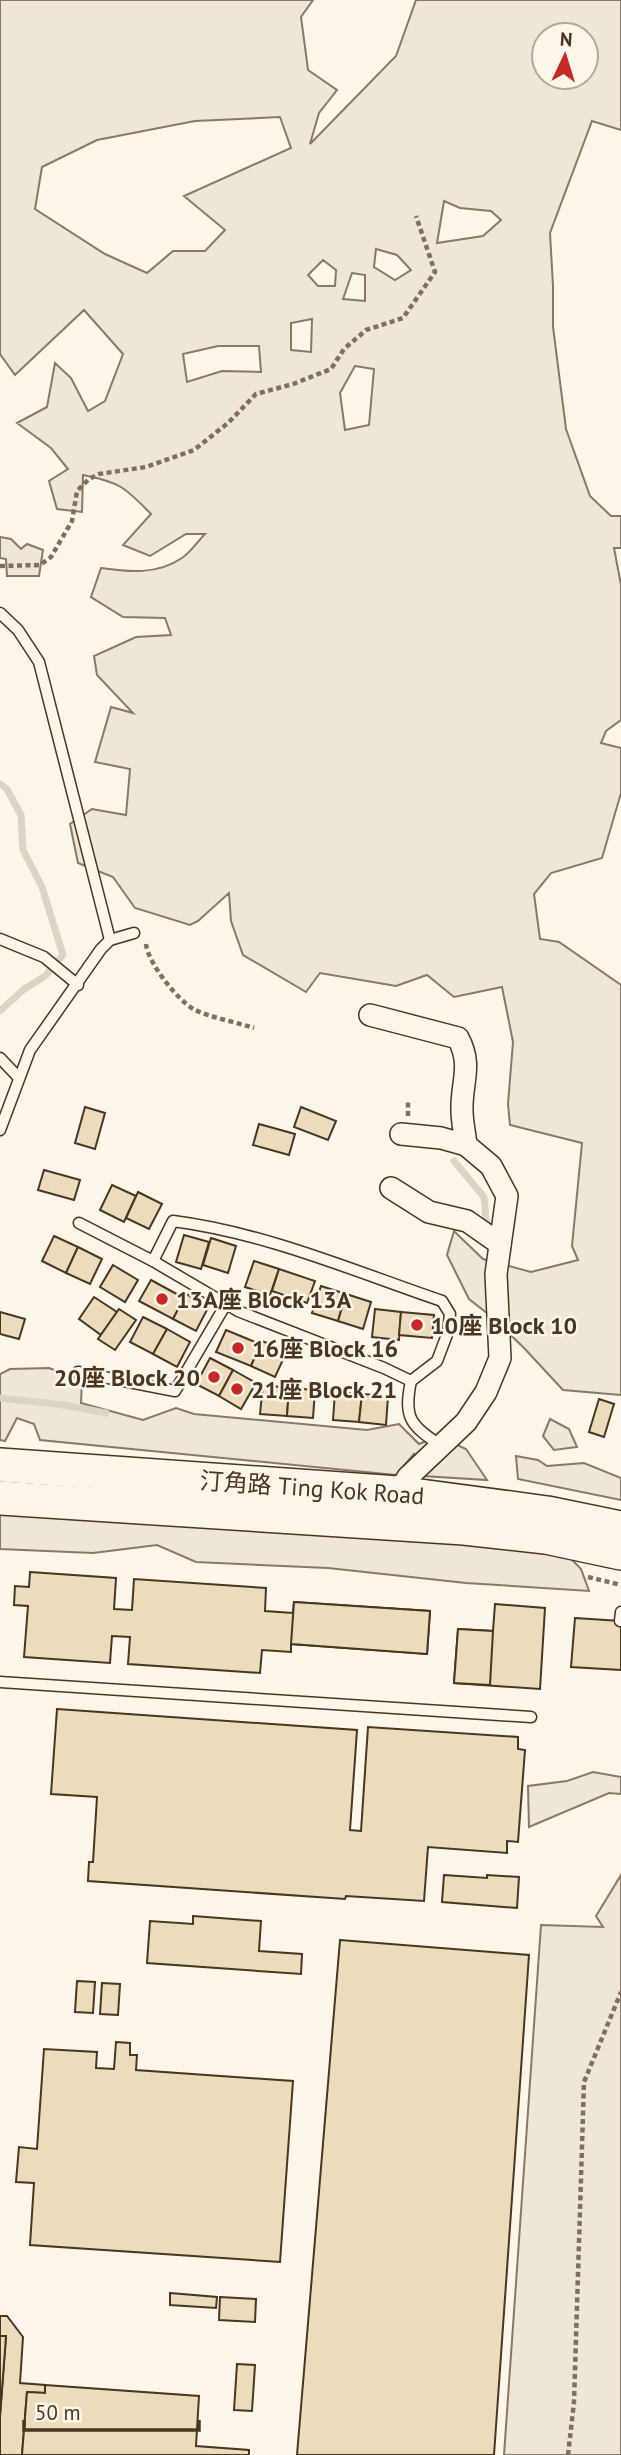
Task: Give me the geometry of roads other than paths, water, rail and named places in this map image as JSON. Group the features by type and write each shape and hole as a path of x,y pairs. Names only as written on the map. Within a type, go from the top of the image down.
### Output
{"main road":[{"name":"汀角路 Ting Kok Road","path":"0,1465 398,1493 547,1513 621,1528"},
{"name":"汀角路 Ting Kok Road","path":"0,1498 464,1528 546,1537 621,1553"}],"street":[{"path":"370,1016 458,1038 465,1052 467,1070 462,1109 466,1145"},
{"path":"398,1493 408,1477 466,1422 486,1392 500,1358 496,1274 507,1196 491,1166 466,1145 441,1138 401,1134"},
{"path":"391,1188 429,1212 467,1221 500,1244"}],"lane":[{"path":"0,613 18,630 39,662 110,940"},
{"path":"0,1130 30,1051 101,949 110,940 134,933"},
{"path":"0,939 44,957 78,985"},
{"path":"0,1058 19,1078"},
{"path":"153,1261 173,1221 203,1225 255,1236 442,1301 450,1314 437,1361 411,1381 407,1397 408,1413 417,1429 441,1446"},
{"path":"79,1223 153,1261 238,1311 411,1381"},
{"path":"78,1372 175,1391 226,1304"},
{"path":"0,1682 531,1717"}],"waterway":[{"path":"0,784 7,789 21,815 23,850 42,887 63,955 45,976 23,990 0,1011"},
{"path":"454,1161 484,1197 487,1229"},
{"path":"0,1398 106,1413"}],"place":[{"name":"13A座 Block 13A","path":"162,1299"},
{"name":"10座 Block 10","path":"417,1325"},
{"name":"16座 Block 16","path":"238,1348"},
{"name":"20座 Block 20","path":"214,1377"},
{"name":"21座 Block 21","path":"237,1389"}]}
